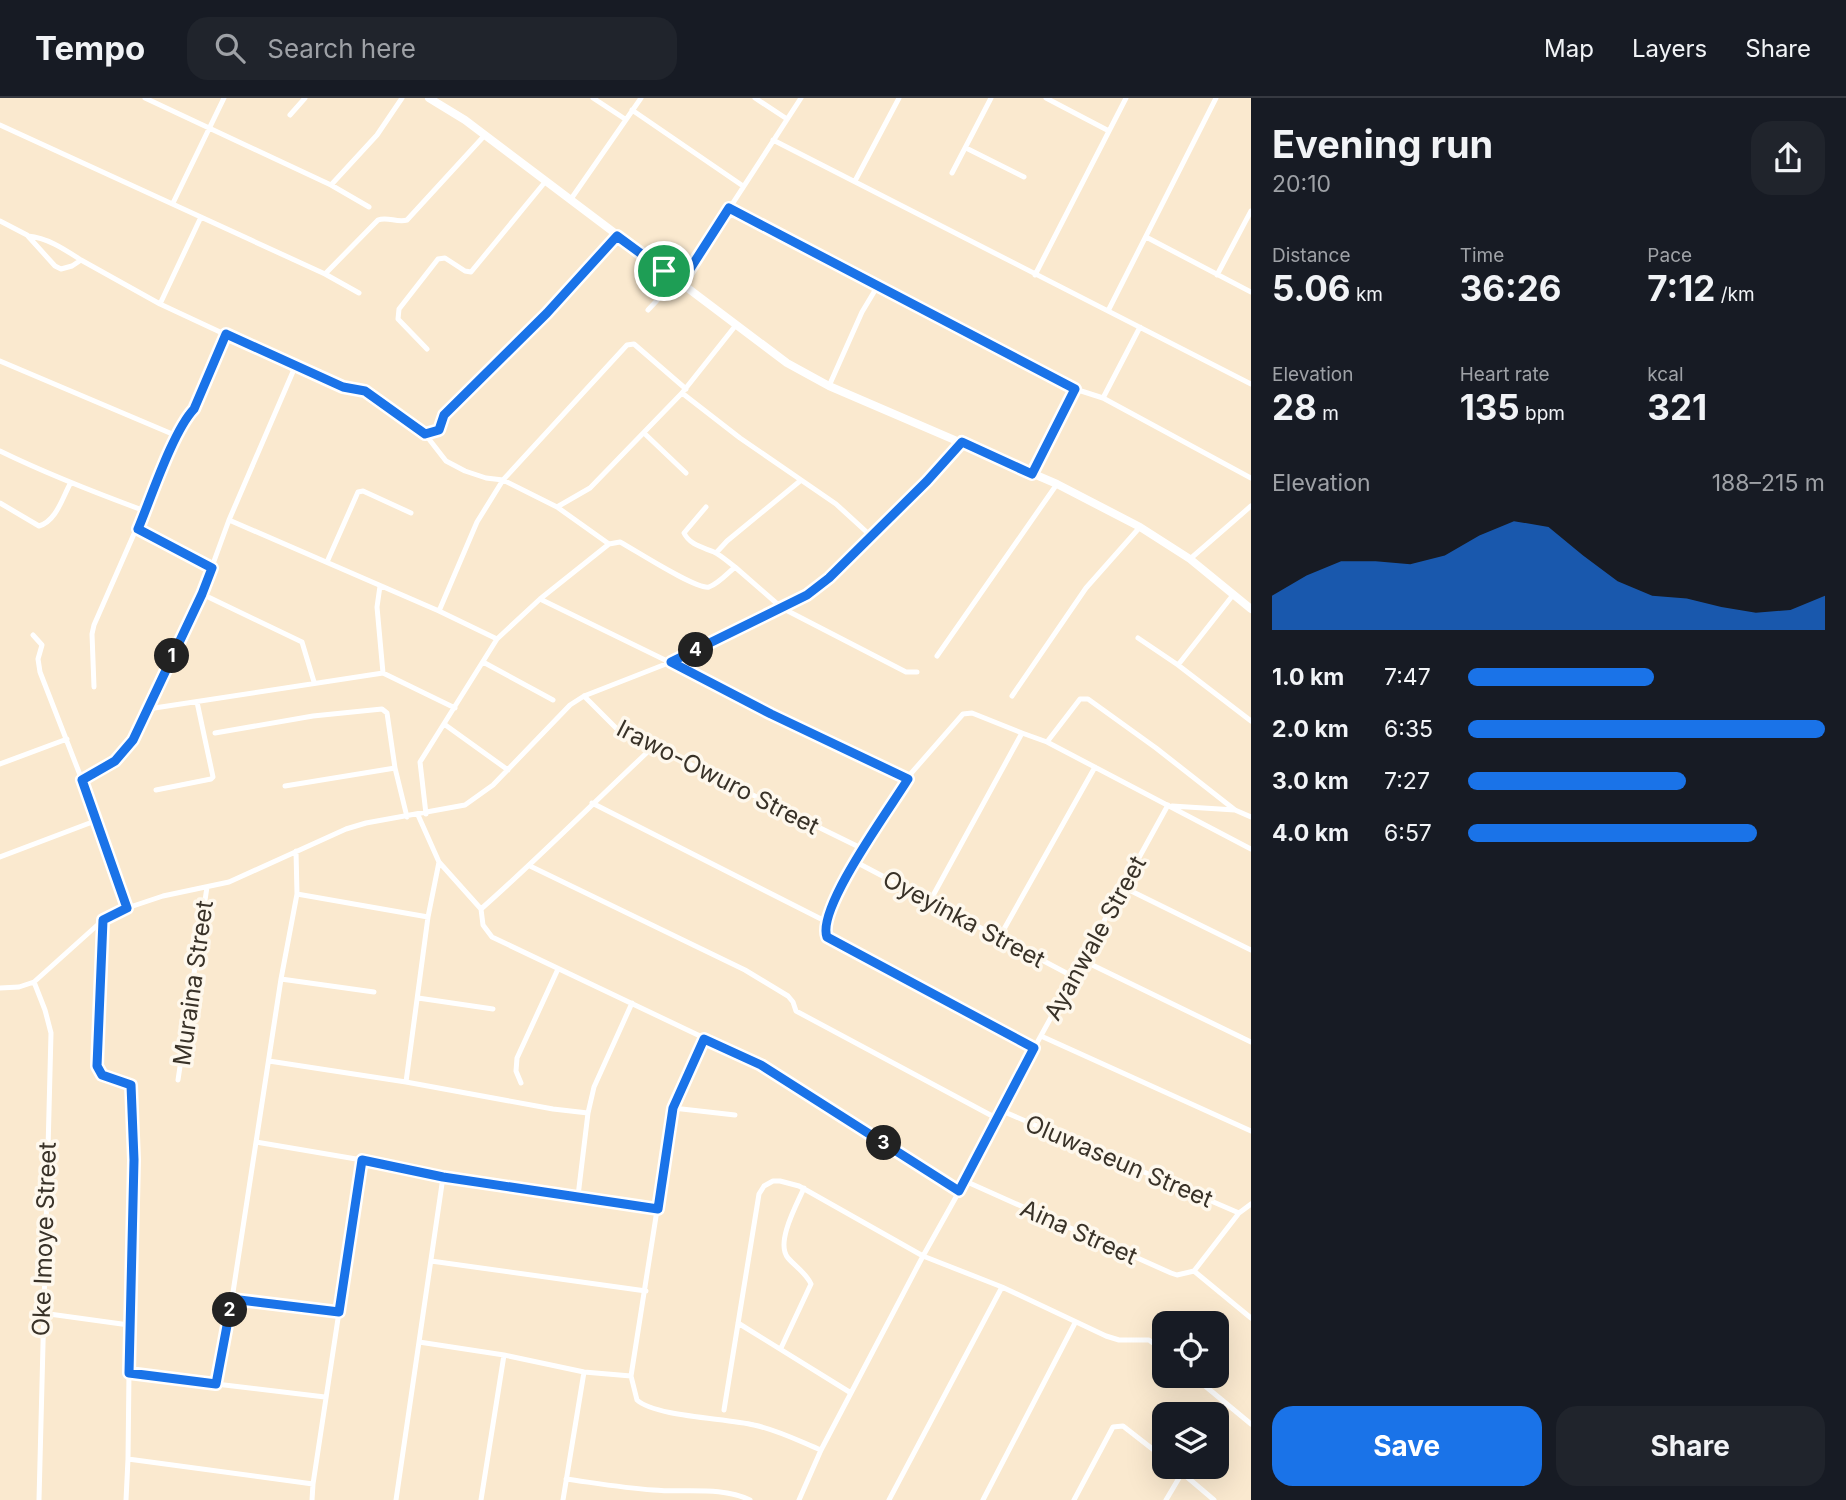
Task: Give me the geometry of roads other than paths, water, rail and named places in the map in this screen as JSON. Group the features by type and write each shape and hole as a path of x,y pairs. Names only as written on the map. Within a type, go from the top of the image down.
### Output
{"main road":[{"path":"429,98 466,120 787,363 829,386 1057,484 1140,527 1189,559 1251,609"}],"street":[{"path":"145,98 331,185 369,207"},
{"path":"173,203 224,98"},
{"path":"290,115 304,98"},
{"path":"331,185 377,135 402,98"},
{"path":"593,98 625,119"},
{"path":"571,199 641,98"},
{"path":"755,98 787,119"},
{"path":"648,310 678,281 801,98"},
{"path":"855,181 900,98"},
{"path":"952,173 991,98"},
{"path":"1046,98 1109,131"},
{"path":"1035,275 1126,98"},
{"path":"1108,311 1216,98"},
{"path":"632,110 743,187"},
{"path":"0,125 325,274 359,293"},
{"path":"325,274 381,218 407,220 485,135"},
{"path":"774,140 1251,384"},
{"path":"966,148 1024,177"},
{"path":"427,349 398,319 399,309 438,259 445,258 471,272 545,182"},
{"path":"729,208 1075,389 1103,398 1251,478"},
{"path":"1217,275 1251,211"},
{"path":"160,304 201,216"},
{"path":"0,221 27,236 61,269 81,260"},
{"path":"27,236 40,237 63,247 160,304 295,367 343,387 365,391 425,434 446,461 465,471 503,480 557,507 609,544"},
{"path":"425,434 439,430 444,415 547,313 617,236"},
{"path":"1146,237 1251,292"},
{"path":"829,386 862,312 877,287"},
{"path":"557,507 590,488 684,391 736,325"},
{"path":"1103,398 1140,327"},
{"path":"94,687 94,625 177,436 187,415 194,409 226,334"},
{"path":"439,611 487,502 503,480 629,344 634,344 684,391 800,481 836,504 870,536"},
{"path":"0,362 177,436"},
{"path":"82,780 115,761 125,751 148,709 202,594 229,520 295,367"},
{"path":"1032,474 1075,389"},
{"path":"644,433 686,473"},
{"path":"0,988 19,987 34,982 103,920 127,908 163,896 229,882 346,829 466,805 480,796 508,769 569,705 583,696 671,662 807,595 829,578 927,481 962,442"},
{"path":"0,451 70,484 145,511"},
{"path":"716,553 800,481"},
{"path":"0,503 39,526 52,519 70,484"},
{"path":"937,656 1057,484"},
{"path":"327,562 358,492 363,491 411,513"},
{"path":"1189,559 1251,506"},
{"path":"706,508 684,533 688,540 716,553 735,566 782,608 906,672 917,672"},
{"path":"229,520 497,639"},
{"path":"1012,696 1086,588 1140,527"},
{"path":"138,529 212,568"},
{"path":"426,814 418,765 497,639 540,599 609,544 620,542 702,587 712,586 735,566"},
{"path":"380,586 377,607 383,673"},
{"path":"202,594 302,642 314,682"},
{"path":"1178,665 1233,595"},
{"path":"540,599 908,779"},
{"path":"33,635 42,645 38,665 127,908"},
{"path":"1138,638 1251,721"},
{"path":"482,662 553,700"},
{"path":"148,709 383,673 455,708"},
{"name":"Irawo-Owuro Street","path":"583,696 616,728 860,848"},
{"path":"1047,742 1080,699 1088,699 1235,810 1251,817"},
{"path":"156,790 212,777 197,702"},
{"path":"215,733 313,716 382,709 387,713 407,817"},
{"path":"1034,1048 827,937 825,922 860,848 908,779 963,714 972,713 1047,742 1251,849"},
{"path":"444,724 508,769"},
{"path":"930,901 1022,733"},
{"path":"0,764 67,739"},
{"path":"481,909 530,866 592,803 654,746"},
{"path":"999,938 1096,767"},
{"path":"285,786 396,768"},
{"path":"592,803 825,922"},
{"path":"1168,805 1235,810"},
{"name":"Ayanwale Street","path":"799,1500 821,1450 965,1181 1000,1110 1168,805"},
{"path":"418,815 439,862 481,909 483,925 492,937 761,1065 959,1191"},
{"path":"0,857 95,821"},
{"path":"216,1384 297,894 296,851"},
{"path":"406,1082 428,917 439,862"},
{"name":"Oyeyinka Street","path":"854,862 1074,976"},
{"path":"530,866 745,970 788,996 796,1011 996,1118"},
{"name":"Muraina Street","path":"178,1080 207,887"},
{"path":"1123,887 1251,950"},
{"path":"297,894 428,917"},
{"path":"103,920 97,1066 102,1075 131,1085 134,1160 127,1500"},
{"path":"1083,960 1251,1042"},
{"path":"521,1083 516,1072 517,1058 558,969"},
{"path":"281,979 374,992"},
{"name":"Oke Imoye Street","path":"34,982 51,1033 38,1500"},
{"path":"418,998 494,1009"},
{"path":"578,1195 588,1113 594,1087 632,1003"},
{"path":"1041,1036 1251,1131"},
{"path":"704,1039 673,1108 631,1376 637,1400 648,1406 679,1414 756,1425 821,1450"},
{"path":"269,1061 588,1113"},
{"path":"673,1108 735,1115"},
{"name":"Oluwaseun Street","path":"1000,1110 1239,1213"},
{"path":"256,1142 443,1177 658,1209"},
{"path":"312,1500 325,1397 362,1160"},
{"path":"396,1500 443,1177"},
{"path":"724,1410 759,1194 764,1186 773,1181 804,1188 923,1256 1002,1287 1075,1323 1119,1339 1152,1342"},
{"name":"Aina Street","path":"965,1181 1171,1273 1177,1275 1194,1271"},
{"path":"781,1348 811,1284 783,1250 787,1224 804,1188"},
{"path":"1250,1207 1239,1213 1194,1271 1251,1318"},
{"path":"431,1261 646,1291"},
{"path":"889,1500 1002,1287"},
{"path":"232,1299 339,1312"},
{"path":"42,1313 129,1325"},
{"path":"738,1323 851,1393"},
{"path":"983,1500 1075,1323"},
{"path":"419,1342 503,1355 584,1372 631,1376"},
{"path":"481,1500 503,1355"},
{"path":"563,1500 584,1372"},
{"path":"129,1373 325,1397"},
{"path":"1208,1388 1251,1424"},
{"path":"1074,1500 1113,1427 1123,1426 1152,1449"},
{"path":"128,1459 313,1484"},
{"path":"566,1479 652,1490 734,1492 750,1500"},
{"path":"1166,1500 1178,1479"},
{"path":"1189,1479 1214,1500"},
{"path":"650,1500 652,1490"}]}
